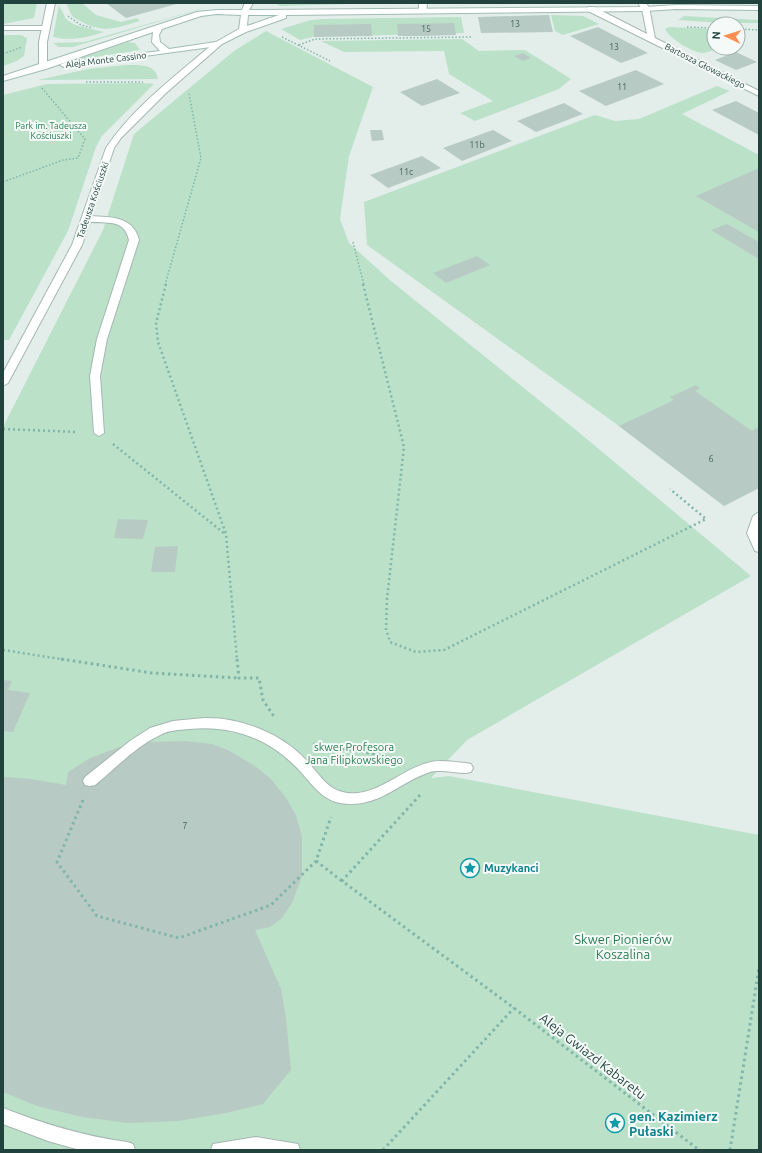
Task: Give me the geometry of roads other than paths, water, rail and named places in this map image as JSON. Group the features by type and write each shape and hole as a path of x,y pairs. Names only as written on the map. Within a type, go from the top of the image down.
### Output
{"street":[{"path":"43,67 43,42 51,3"},
{"path":"217,12 235,3"},
{"path":"243,30 245,12 249,3"},
{"path":"644,6 677,13 759,16"},
{"name":"Bartosza Głowackiego","path":"644,6 651,38"},
{"path":"217,12 290,13 423,7 591,9 676,6 759,8"},
{"name":"Bartosza Głowackiego","path":"591,9 651,38 759,94"},
{"name":"Aleja Monte Cassino","path":"3,79 200,14 217,12"},
{"path":"218,44 243,30 290,13"},
{"path":"159,27 154,33 154,41 161,49 169,52"},
{"path":"3,28 46,28"},
{"name":"Aleja Monte Cassino","path":"43,67 169,52 218,44"},
{"name":"Tadeusza Kościuszki","path":"3,384 61,276 88,218 110,148 118,136 171,84 218,44"},
{"path":"88,218 117,220 128,226 134,233 134,240 102,339 95,376 99,433"},
{"path":"759,516 754,526 754,533 759,548"},
{"path":"90,781 151,734 172,726 221,723 243,728 286,750 303,764 324,788 337,797 368,798 384,792 417,771 434,766 466,768"},
{"path":"3,1116 21,1124 68,1138 127,1150"},
{"path":"219,1150 256,1145 292,1150"}],"place":[{"name":"Muzykanci","path":"470,868"},
{"name":"gen. Kazimierz Pułaski","path":"615,1123"}],"park label":[{"name":"Park im. Tadeusza Kościuszki","path":"51,132"},
{"name":"skwer Profesora Jana Filipkowskiego","path":"354,753"},
{"name":"Skwer Pionierów Koszalina","path":"623,946"}]}
